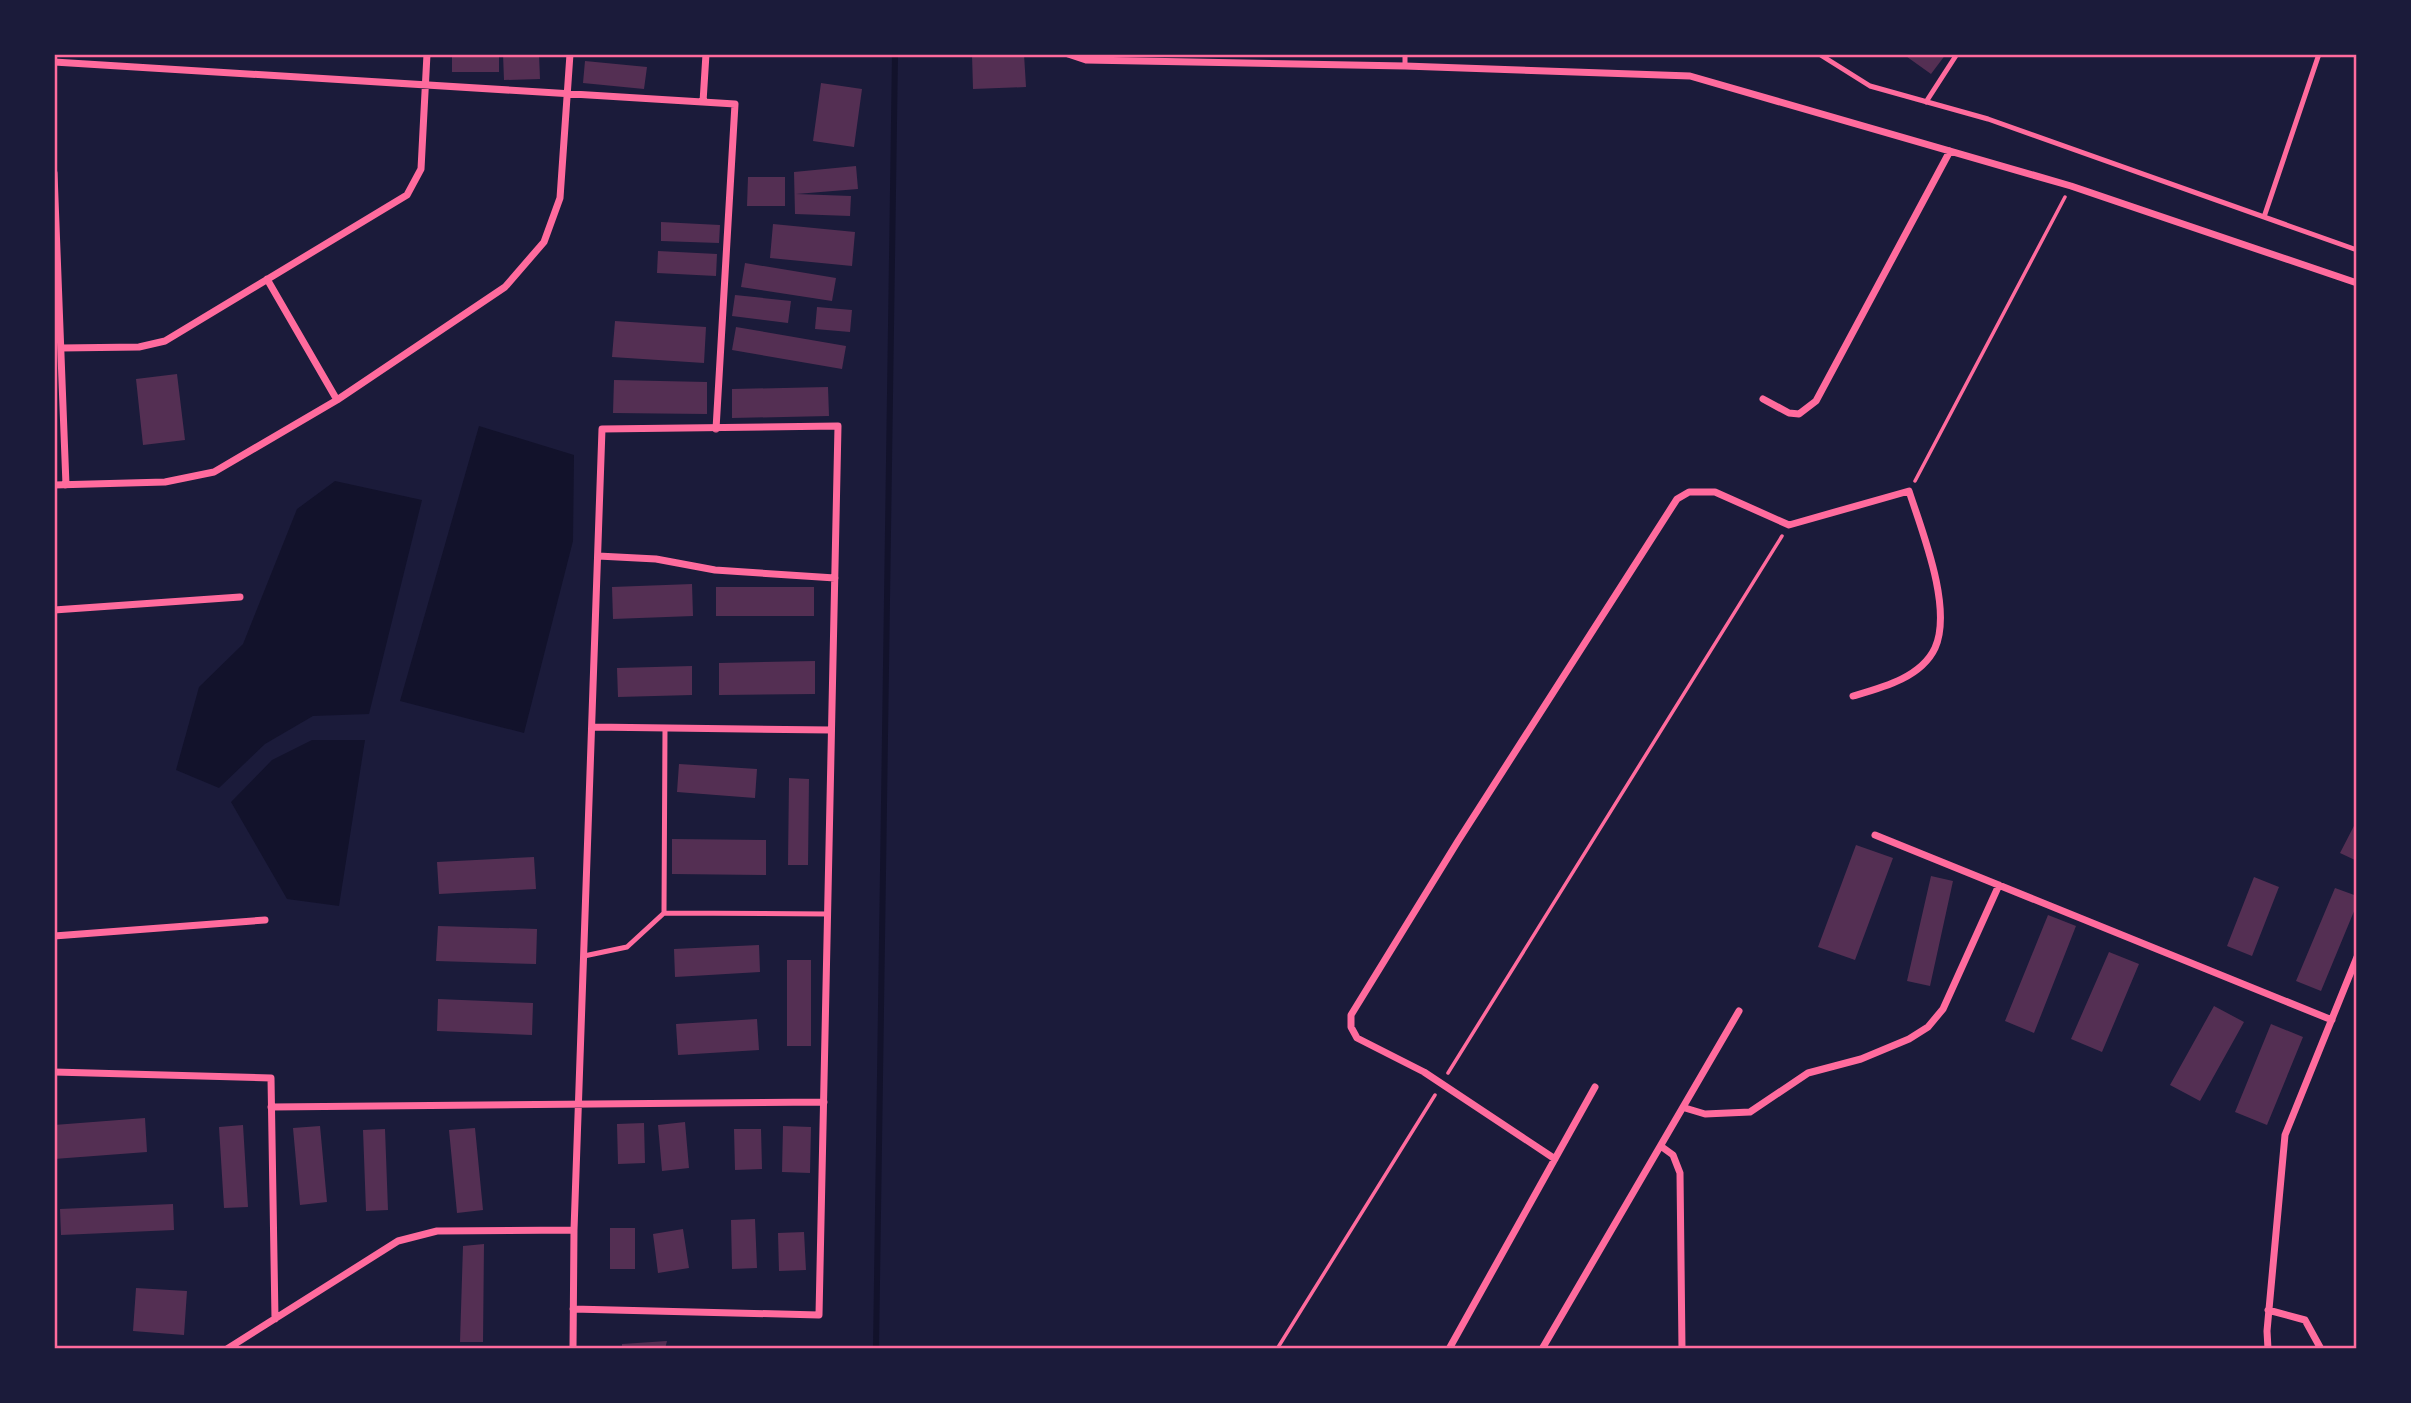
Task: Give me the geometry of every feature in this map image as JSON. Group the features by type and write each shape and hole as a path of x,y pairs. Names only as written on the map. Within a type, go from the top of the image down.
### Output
{"street":[{"path":"61,348 139,347 164,341 407,195 421,169 428,54"},
{"path":"54,485 165,482 214,472 337,400 505,287 544,242 560,198 570,54"},
{"path":"704,102 706,54"},
{"path":"1068,54 1086,60 1405,66 1690,76 2071,186 2357,283"},
{"path":"54,62 735,104 716,429"},
{"path":"1763,399 1788,413 1800,414 1816,401 1950,151"},
{"path":"54,173 66,485"},
{"path":"267,279 337,400"},
{"path":"573,1310 819,1315 838,426 602,429 574,1230 573,1310 573,1349"},
{"path":"1555,1158 1442,1083 1357,1038 1351,1027 1351,1015 1677,499 1689,492 1715,492 1789,525 1909,491 1937,591 1940,626 1934,649 1923,664 1903,678 1853,696"},
{"path":"598,556 656,559 715,570 835,578"},
{"path":"54,610 240,597"},
{"path":"592,727 831,730"},
{"path":"1875,835 2332,1020"},
{"path":"1685,1108 1705,1114 1750,1112 1808,1073 1861,1059 1909,1039 1928,1027 1943,1009 1999,885"},
{"path":"54,936 265,920"},
{"path":"2268,1349 2268,1310 2285,1135 2357,957"},
{"path":"1542,1349 1685,1108 1739,1011"},
{"path":"54,1072 271,1078 275,1319"},
{"path":"1449,1349 1595,1087"},
{"path":"271,1107 824,1101"},
{"path":"1662,1147 1673,1155 1679,1173 1682,1349"},
{"path":"227,1349 398,1241 437,1231 574,1230"},
{"path":"2268,1310 2305,1320 2321,1349"}],"lane":[{"path":"1405,54 1405,66"},
{"path":"1819,54 1870,86 1988,119 2357,250"},
{"path":"1926,102 1957,54"},
{"path":"2264,217 2319,54"},
{"path":"664,913 665,729"},
{"path":"584,956 627,947 664,913 828,914"}],"path":[{"path":"1909,491 2071,186"},
{"path":"1277,1349 1789,525"}],"shaded area":[{"path":"479,426 574,455 573,541 524,733 400,701"},
{"path":"335,481 422,500 369,714 313,716 265,744 219,788 176,770 199,687 243,644 297,509"},
{"path":"312,740 365,740 339,906 287,899 231,802 272,760"}],"building":[{"path":"452,54 499,54 499,72 452,72"},
{"path":"503,54 539,54 540,79 504,80"},
{"path":"972,54 1024,54 1026,87 973,89"},
{"path":"1903,54 1946,54 1931,74"},
{"path":"585,61 647,67 644,89 583,83"},
{"path":"821,83 862,89 854,147 813,141"},
{"path":"856,166 858,189 796,194 851,196 850,216 795,214 794,172"},
{"path":"748,177 785,177 785,206 747,206"},
{"path":"661,222 720,225 719,243 661,241"},
{"path":"773,224 855,232 852,266 770,258"},
{"path":"658,251 717,254 716,276 657,273"},
{"path":"745,263 836,278 832,301 741,287"},
{"path":"735,295 791,301 788,323 732,316"},
{"path":"817,307 852,310 850,332 815,329"},
{"path":"615,321 706,327 704,363 612,357"},
{"path":"736,327 846,346 842,369 732,350"},
{"path":"177,374 185,440 143,445 136,379"},
{"path":"614,380 707,382 707,414 613,413"},
{"path":"828,387 829,416 732,418 732,389"},
{"path":"692,584 693,616 613,619 612,587"},
{"path":"716,587 814,587 814,616 716,616"},
{"path":"815,661 815,694 719,695 719,663"},
{"path":"692,666 692,695 618,697 617,668"},
{"path":"679,764 757,769 755,798 677,792"},
{"path":"789,778 809,779 808,865 788,865"},
{"path":"2357,820 2357,861 2340,853"},
{"path":"672,839 766,840 766,875 672,874"},
{"path":"1856,845 1893,858 1855,960 1818,947"},
{"path":"534,857 536,889 439,894 437,862"},
{"path":"1931,876 1953,881 1930,986 1907,981"},
{"path":"2254,877 2279,887 2252,956 2227,946"},
{"path":"2335,888 2357,896 2357,904 2321,991 2296,981"},
{"path":"2048,915 2076,926 2034,1033 2005,1021"},
{"path":"438,926 537,929 536,964 436,961"},
{"path":"759,945 760,972 675,977 674,949"},
{"path":"2109,952 2139,964 2102,1052 2071,1039"},
{"path":"787,960 811,960 811,1046 787,1046"},
{"path":"438,999 533,1003 532,1035 437,1031"},
{"path":"2214,1006 2244,1022 2200,1101 2170,1085"},
{"path":"757,1019 759,1050 678,1055 676,1024"},
{"path":"2271,1024 2303,1037 2267,1125 2235,1112"},
{"path":"145,1118 147,1152 54,1159 54,1125"},
{"path":"685,1122 689,1168 662,1171 658,1125"},
{"path":"644,1123 645,1163 618,1164 617,1124"},
{"path":"243,1125 248,1207 224,1208 219,1127"},
{"path":"320,1126 327,1202 300,1205 293,1128"},
{"path":"783,1126 811,1127 810,1173 782,1172"},
{"path":"475,1128 483,1210 457,1213 449,1130"},
{"path":"385,1129 388,1210 366,1211 363,1130"},
{"path":"734,1129 761,1129 762,1169 735,1170"},
{"path":"173,1204 174,1230 61,1235 60,1209"},
{"path":"755,1219 757,1268 732,1269 731,1220"},
{"path":"610,1228 635,1228 635,1269 610,1269"},
{"path":"683,1229 689,1268 658,1273 653,1234"},
{"path":"804,1232 806,1270 779,1271 778,1233"},
{"path":"484,1244 483,1342 460,1342 463,1246"},
{"path":"136,1288 187,1291 184,1335 133,1331"},
{"path":"667,1341 665,1349 622,1349 622,1344"}],"waterway":[{"path":"876,1349 895,54"}]}
